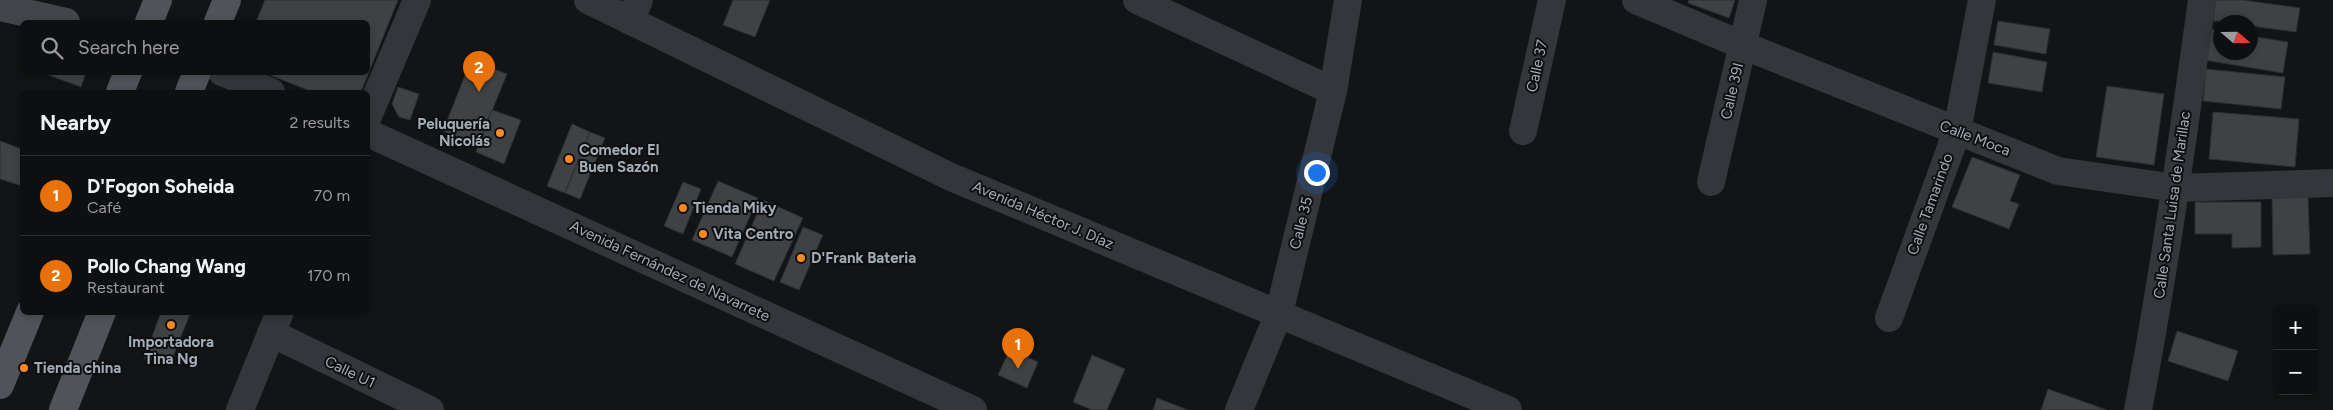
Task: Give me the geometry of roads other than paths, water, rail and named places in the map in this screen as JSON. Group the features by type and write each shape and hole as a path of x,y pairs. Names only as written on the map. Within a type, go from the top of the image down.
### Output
{"main road":[{"path":"150,20 158,0"},
{"path":"219,20 227,0"},
{"path":"0,7 57,20"},
{"path":"121,90 127,75"},
{"path":"190,90 196,75"},
{"path":"0,385 29,315"},
{"path":"63,410 101,315"}],"street":[{"path":"370,111 417,0"},
{"name":"Avenida Héctor J. Díaz","path":"588,0 634,11 951,177 1508,410"},
{"path":"1137,0 1333,91"},
{"name":"Calle 35","path":"1239,410 1279,313 1333,91 1348,0"},
{"name":"Calle 37","path":"1524,131 1552,0"},
{"name":"Calle Moca","path":"1636,0 1742,46 2058,171 2176,188 2333,183"},
{"name":"Calle 39I","path":"1711,182 1753,0"},
{"name":"Calle Tamarindo","path":"1889,318 1957,131 1982,0"},
{"name":"Calle Santa Luisa de Marillac","path":"2138,410 2176,188 2202,0"},
{"path":"229,75 266,90"},
{"name":"Avenida Fernández de Navarrete","path":"370,134 973,410"},
{"path":"240,410 276,323"},
{"name":"Calle U1","path":"276,323 430,410"}],"place":[{"name":"Pollo Chang Wang","path":"479,92"},
{"name":"Peluquería Nicolás","path":"500,133"},
{"name":"Comedor El Buen Sazón","path":"569,159"},
{"name":"Tienda Miky","path":"683,208"},
{"name":"Vita Centro","path":"703,234"},
{"name":"D'Frank Bateria","path":"801,258"},
{"name":"Importadora Tina Ng","path":"171,325"},
{"name":"Tienda china","path":"24,368"},
{"name":"D'Fogon Soheida","path":"1018,369"}]}
